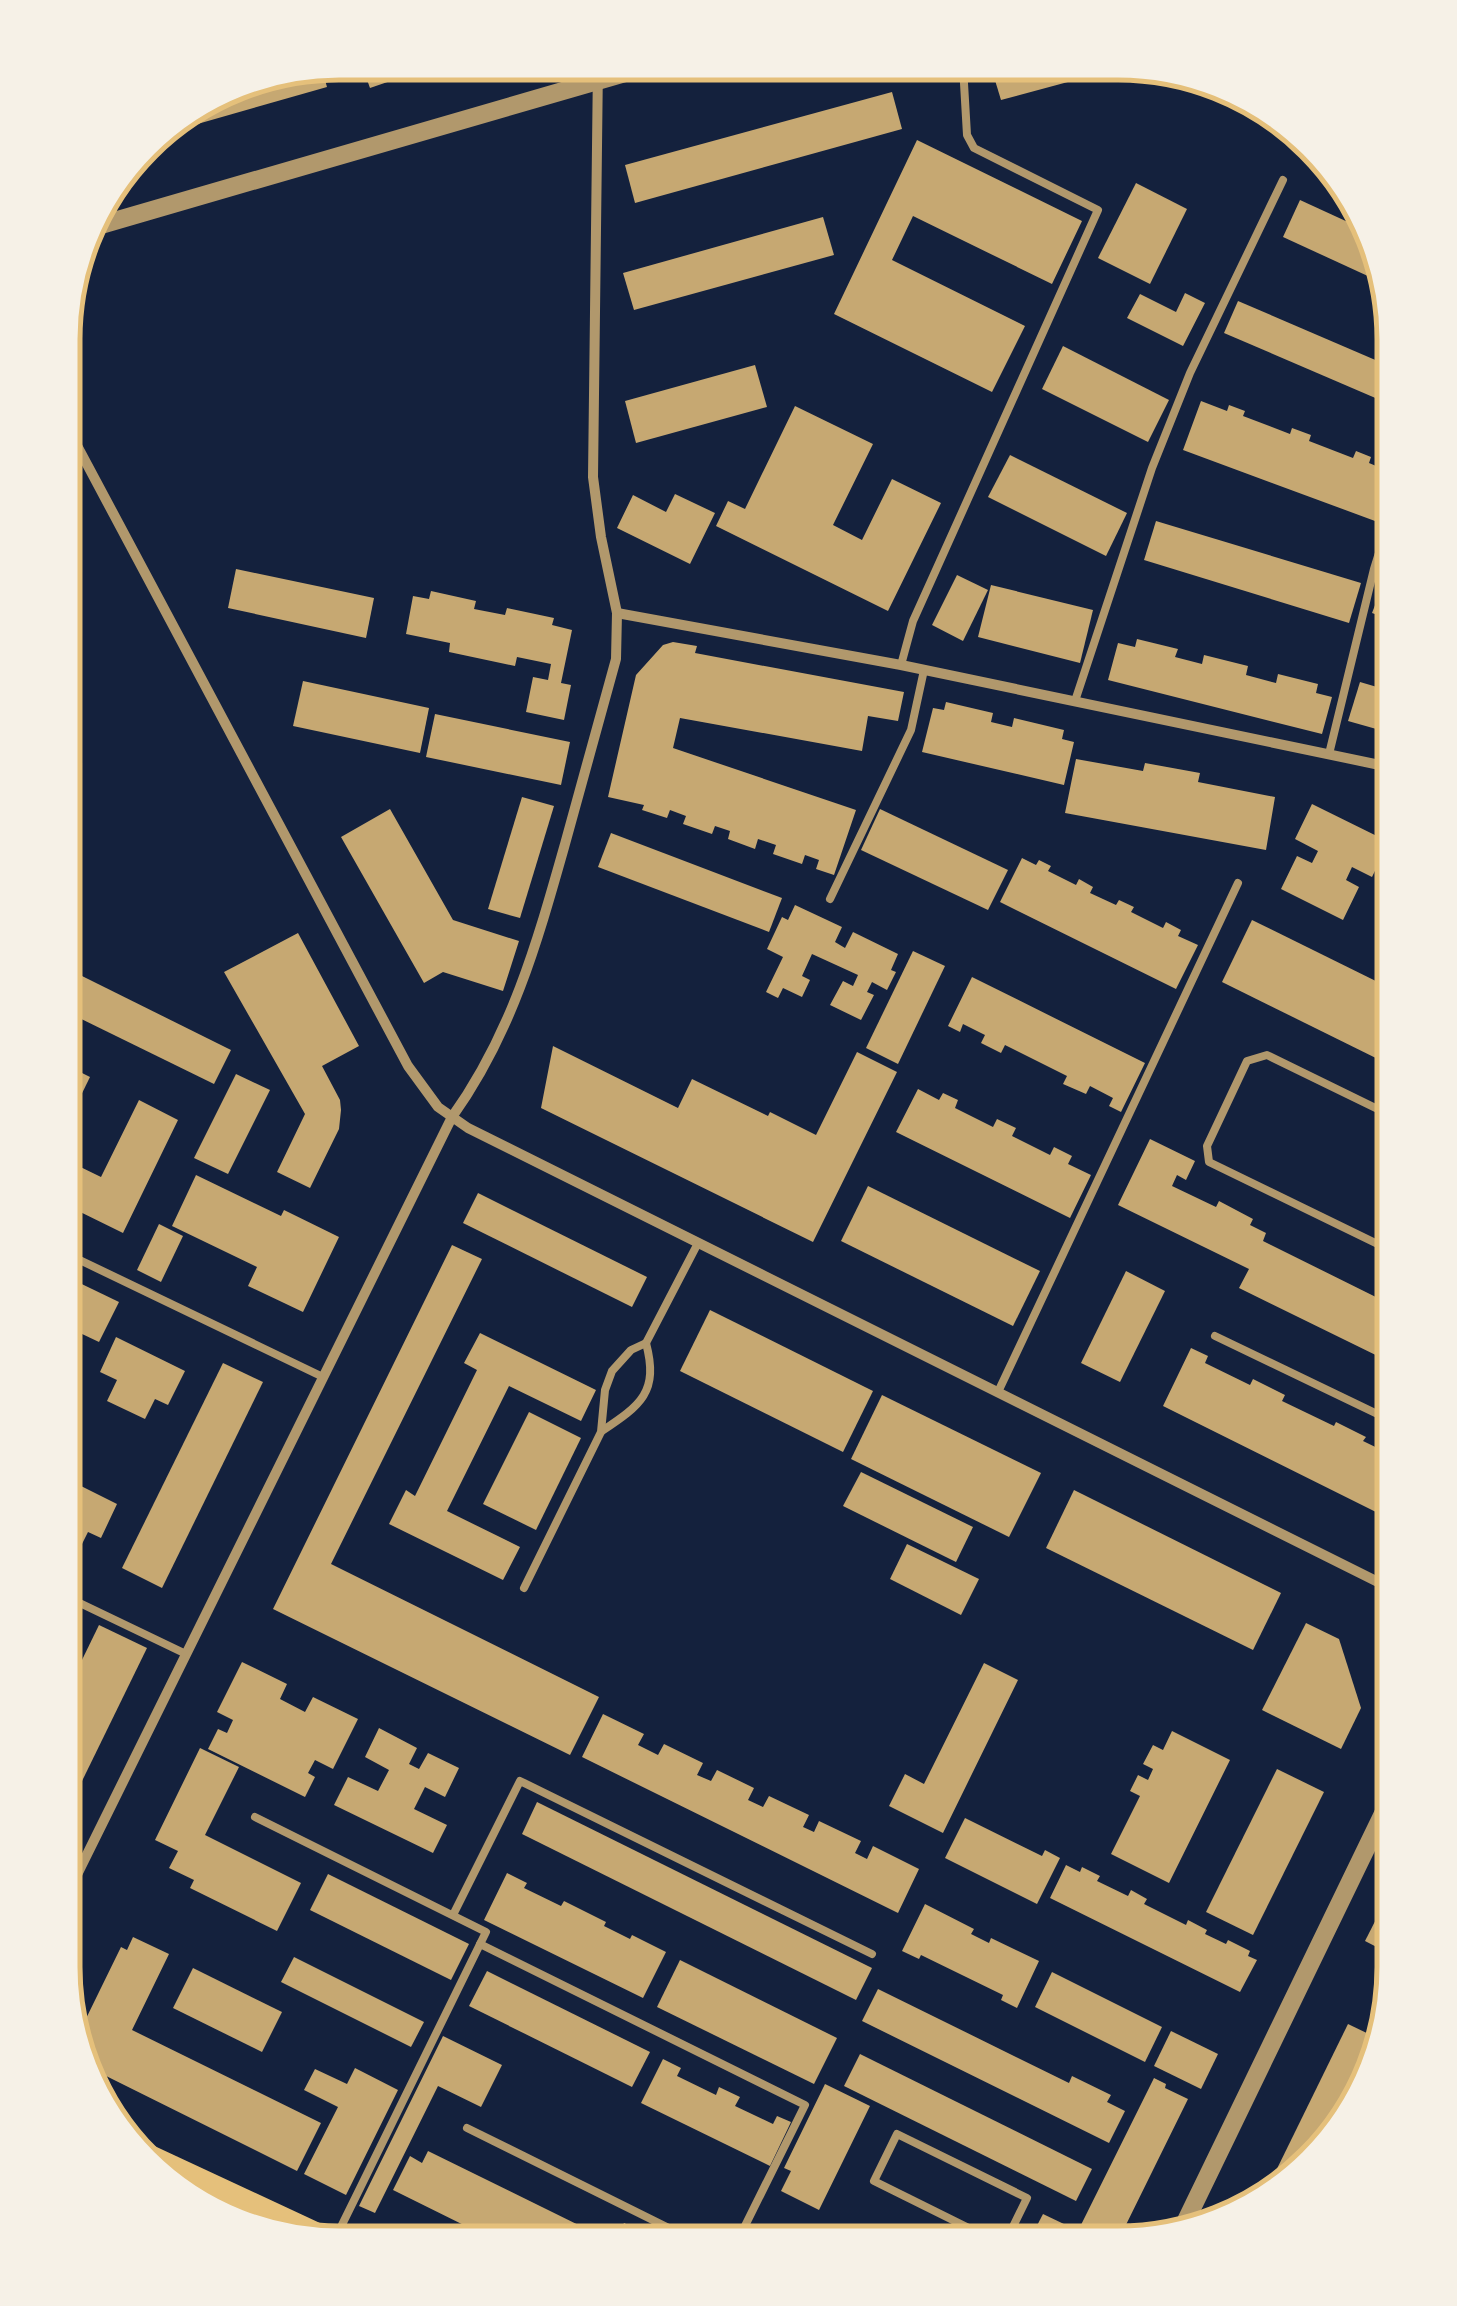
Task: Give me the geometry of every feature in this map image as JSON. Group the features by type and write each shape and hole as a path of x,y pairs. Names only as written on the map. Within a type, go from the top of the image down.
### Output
{"main road":[{"path":"177,2168 290,2221"}],"street":[{"path":"109,223 575,80"},
{"path":"80,1867 452,1118 500,1042 541,929 616,660 617,613 593,477 598,80"},
{"path":"80,450 408,1066 438,1107 452,1118 698,1243 1376,1581"},
{"path":"617,613 924,670 1377,764"},
{"path":"1188,2216 1376,1828"}],"lane":[{"path":"901,666 914,621 1098,210 974,148 967,135 964,80"},
{"path":"1075,702 1158,452 1190,374 1283,180"},
{"path":"1328,754 1377,560"},
{"path":"830,899 911,730 924,670"},
{"path":"998,1392 1238,883"},
{"path":"1376,1244 1208,1162 1207,1146 1247,1061 1267,1055 1377,1108"},
{"path":"524,1588 601,1432 605,1390 612,1371 631,1350 646,1343 698,1243"},
{"path":"80,1260 323,1377"},
{"path":"1215,1336 1376,1414"},
{"path":"601,1432 628,1414 646,1392 652,1380 652,1365 646,1343"},
{"path":"80,1603 186,1654"},
{"path":"453,1915 520,1781 872,1954"},
{"path":"255,1818 486,1932 341,2226"},
{"path":"480,1944 805,2104 745,2226"},
{"path":"467,2128 665,2226"},
{"path":"966,2226 874,2182 897,2134 1028,2198 1012,2226"}],"building":[{"path":"367,80 393,80 370,88"},
{"path":"995,80 1075,80 1001,100"},
{"path":"325,81 327,87 195,125 240,100 272,89"},
{"path":"892,92 902,129 635,203 625,165"},
{"path":"917,140 1082,221 1052,284 913,216 892,260 1025,326 992,392 834,314"},
{"path":"1136,183 1187,209 1150,284 1098,258"},
{"path":"1300,200 1348,222 1369,277 1283,237"},
{"path":"823,217 834,255 634,310 623,273"},
{"path":"1185,293 1205,303 1183,346 1127,318 1140,294 1176,312"},
{"path":"1238,301 1377,361 1377,399 1224,333"},
{"path":"1063,346 1169,400 1148,442 1042,389"},
{"path":"755,365 767,407 636,443 625,401"},
{"path":"1201,401 1227,411 1229,405 1245,411 1243,416 1290,434 1292,428 1311,435 1309,441 1353,458 1356,451 1371,457 1369,463 1377,466 1377,516 1375,521 1183,450"},
{"path":"795,406 873,444 833,525 862,540 892,479 941,503 888,611 716,526 728,501 745,509"},
{"path":"1010,455 1127,513 1106,556 988,497"},
{"path":"675,494 715,513 690,564 617,528 633,495 666,512"},
{"path":"1156,521 1361,583 1349,623 1144,560"},
{"path":"236,569 374,598 366,638 228,608"},
{"path":"957,575 988,590 963,641 932,625"},
{"path":"991,585 1093,610 1080,663 978,637"},
{"path":"431,591 476,601 474,609 505,615 507,608 554,618 552,625 572,630 561,683 571,685 564,720 526,712 533,677 548,680 551,664 517,657 515,666 449,652 450,643 406,634 413,596 429,599"},
{"path":"1137,639 1178,649 1175,657 1202,664 1204,655 1248,666 1246,675 1276,683 1278,674 1318,684 1316,693 1332,697 1322,734 1108,680 1118,643 1135,647"},
{"path":"673,642 697,646 695,653 904,692 898,721 868,716 862,751 680,718 673,748 856,810 834,875 816,869 819,860 805,855 802,864 773,854 776,845 758,839 755,849 728,839 730,831 715,826 712,834 683,824 686,816 670,810 667,818 642,810 644,805 608,797 636,675 663,645"},
{"path":"303,681 429,708 420,753 293,726"},
{"path":"1360,682 1377,687 1377,729 1348,721"},
{"path":"946,702 993,713 991,722 1012,727 1014,718 1064,730 1062,739 1074,742 1064,785 922,752 933,708 944,710"},
{"path":"435,714 570,742 561,785 426,757"},
{"path":"1076,759 1143,771 1145,763 1200,773 1198,782 1275,797 1266,850 1065,813"},
{"path":"522,797 554,806 520,918 488,909"},
{"path":"1312,804 1377,836 1377,867 1372,877 1352,867 1346,880 1359,887 1343,920 1281,889 1297,856 1312,863 1318,851 1295,839"},
{"path":"390,809 453,920 519,941 503,991 443,972 424,983 341,837"},
{"path":"880,809 1008,870 988,910 861,850"},
{"path":"611,833 782,898 769,932 598,867"},
{"path":"1022,858 1036,865 1039,860 1051,866 1048,871 1076,885 1079,879 1093,887 1090,893 1116,905 1119,900 1134,907 1131,912 1163,928 1166,922 1181,930 1178,936 1198,945 1176,989 1000,902"},
{"path":"795,905 842,927 835,942 845,948 853,932 898,954 891,970 896,972 887,990 872,982 867,992 874,995 861,1020 830,1005 843,981 853,986 858,975 812,954 802,976 810,980 802,997 783,988 778,998 766,992 783,957 767,949 782,917 788,920"},
{"path":"1252,920 1377,981 1377,1058 1222,982"},
{"path":"298,933 359,1046 322,1066 340,1100 341,1110 339,1129 310,1188 277,1172 305,1114 224,972"},
{"path":"913,951 945,966 898,1064 866,1048"},
{"path":"82,976 231,1050 214,1084 80,1018"},
{"path":"972,977 1145,1063 1121,1112 1109,1106 1113,1098 1090,1086 1086,1094 1063,1084 1067,1076 1005,1045 1001,1053 981,1043 985,1035 963,1024 960,1032 948,1026"},
{"path":"553,1046 678,1108 692,1079 816,1135 857,1052 897,1072 813,1242 541,1108"},
{"path":"80,1072 90,1077 80,1097"},
{"path":"236,1074 270,1090 228,1174 194,1158"},
{"path":"918,1089 939,1100 943,1093 958,1100 955,1108 993,1127 997,1119 1016,1128 1012,1136 1050,1155 1054,1147 1072,1156 1068,1164 1091,1175 1070,1218 896,1132"},
{"path":"139,1100 178,1120 123,1233 80,1212 80,1167 101,1177"},
{"path":"1150,1139 1195,1161 1186,1180 1177,1175 1172,1186 1216,1207 1219,1201 1253,1219 1250,1225 1266,1233 1263,1241 1376,1297 1376,1355 1239,1288 1249,1269 1118,1205"},
{"path":"196,1175 281,1216 284,1210 339,1237 303,1312 248,1286 257,1267 172,1226"},
{"path":"868,1186 1040,1271 1013,1326 841,1241"},
{"path":"478,1193 647,1277 632,1307 463,1223"},
{"path":"159,1224 183,1236 161,1282 137,1270"},
{"path":"452,1245 482,1259 331,1564 599,1697 570,1755 273,1609"},
{"path":"1126,1271 1165,1291 1120,1382 1081,1363"},
{"path":"80,1283 119,1302 99,1342 80,1333"},
{"path":"710,1310 873,1391 843,1452 680,1371"},
{"path":"480,1333 596,1390 581,1421 509,1386 447,1511 520,1547 503,1580 389,1524 406,1490 415,1496 477,1370 464,1363"},
{"path":"116,1337 185,1371 168,1405 155,1399 145,1419 107,1401 117,1380 100,1372"},
{"path":"1191,1348 1208,1356 1205,1363 1250,1385 1253,1379 1285,1395 1282,1401 1366,1437 1363,1441 1376,1447 1376,1512 1163,1406"},
{"path":"223,1363 263,1382 162,1588 122,1568"},
{"path":"882,1395 1041,1473 1009,1537 851,1459"},
{"path":"529,1412 581,1438 536,1530 483,1504"},
{"path":"861,1472 973,1527 956,1562 843,1506"},
{"path":"80,1486 117,1504 101,1538 88,1532 80,1548"},
{"path":"1074,1490 1281,1593 1253,1650 1046,1548"},
{"path":"907,1544 979,1579 961,1615 890,1579"},
{"path":"1306,1623 1339,1639 1361,1708 1341,1749 1262,1710"},
{"path":"99,1625 147,1648 80,1785 80,1664"},
{"path":"242,1662 287,1684 280,1699 305,1712 313,1697 358,1719 333,1769 315,1760 308,1773 315,1777 305,1797 208,1749 218,1729 227,1733 233,1720 217,1712"},
{"path":"984,1663 1018,1680 943,1833 889,1806 905,1774 924,1784"},
{"path":"603,1714 644,1734 638,1745 658,1755 664,1744 703,1763 697,1775 711,1781 717,1770 754,1788 748,1800 763,1807 769,1796 809,1815 803,1827 814,1832 819,1821 861,1841 855,1853 867,1859 873,1846 919,1869 898,1913 582,1757"},
{"path":"379,1728 417,1748 409,1764 419,1769 428,1753 459,1768 445,1797 425,1787 414,1809 447,1825 433,1853 334,1805 348,1777 378,1791 389,1770 365,1757"},
{"path":"1172,1731 1230,1760 1169,1883 1111,1854 1140,1796 1130,1791 1138,1775 1148,1780 1153,1769 1143,1764 1153,1745 1163,1750"},
{"path":"200,1748 239,1767 205,1835 301,1883 277,1931 190,1888 194,1880 169,1868 178,1851 155,1840"},
{"path":"1277,1769 1324,1792 1253,1935 1206,1912"},
{"path":"537,1802 872,1968 856,2000 522,1834"},
{"path":"965,1818 1042,1856 1045,1850 1060,1858 1037,1904 945,1858"},
{"path":"1066,1865 1080,1872 1082,1867 1100,1876 1097,1881 1128,1896 1131,1890 1147,1899 1144,1904 1186,1925 1188,1920 1226,1944 1228,1940 1250,1951 1248,1956 1257,1960 1240,1992 1050,1898"},
{"path":"507,1873 527,1883 524,1888 561,1906 564,1901 630,1939 632,1935 666,1952 643,1998 484,1920"},
{"path":"328,1874 469,1944 451,1980 310,1910"},
{"path":"925,1904 974,1929 971,1934 989,1943 991,1938 1039,1961 1017,2008 1001,2000 1003,1995 921,1955 919,1959 902,1951"},
{"path":"1376,1919 1376,1947 1365,1941"},
{"path":"133,1937 169,1954 132,2030 321,2123 297,2171 105,2075 86,2019 121,1947 127,1950"},
{"path":"294,1957 424,2022 411,2047 281,1982"},
{"path":"680,1960 837,2038 814,2084 657,2007"},
{"path":"193,1968 282,2012 262,2052 173,2008"},
{"path":"487,1971 650,2052 632,2087 469,2006"},
{"path":"1052,1972 1162,2027 1145,2062 1035,2007"},
{"path":"878,1989 1069,2083 1072,2076 1111,2095 1107,2102 1125,2111 1109,2143 862,2021"},
{"path":"1348,2024 1368,2033 1350,2081 1333,2111 1313,2138 1275,2172"},
{"path":"1171,2031 1218,2054 1201,2089 1154,2066"},
{"path":"443,2036 502,2065 481,2107 438,2086 375,2213 359,2206"},
{"path":"860,2054 1092,2169 1076,2201 844,2086"},
{"path":"663,2059 681,2068 677,2076 716,2095 719,2087 740,2097 735,2106 773,2124 777,2116 791,2122 770,2166 641,2103"},
{"path":"355,2068 398,2090 346,2195 304,2174 338,2107 304,2090 315,2069 347,2084"},
{"path":"1154,2078 1188,2099 1126,2226 1080,2226"},
{"path":"825,2084 870,2106 819,2210 781,2191 791,2171 784,2168"},
{"path":"428,2151 580,2226 466,2226 393,2190 410,2156 422,2163"},
{"path":"1043,2214 1066,2225 1066,2226 1037,2226"}]}
